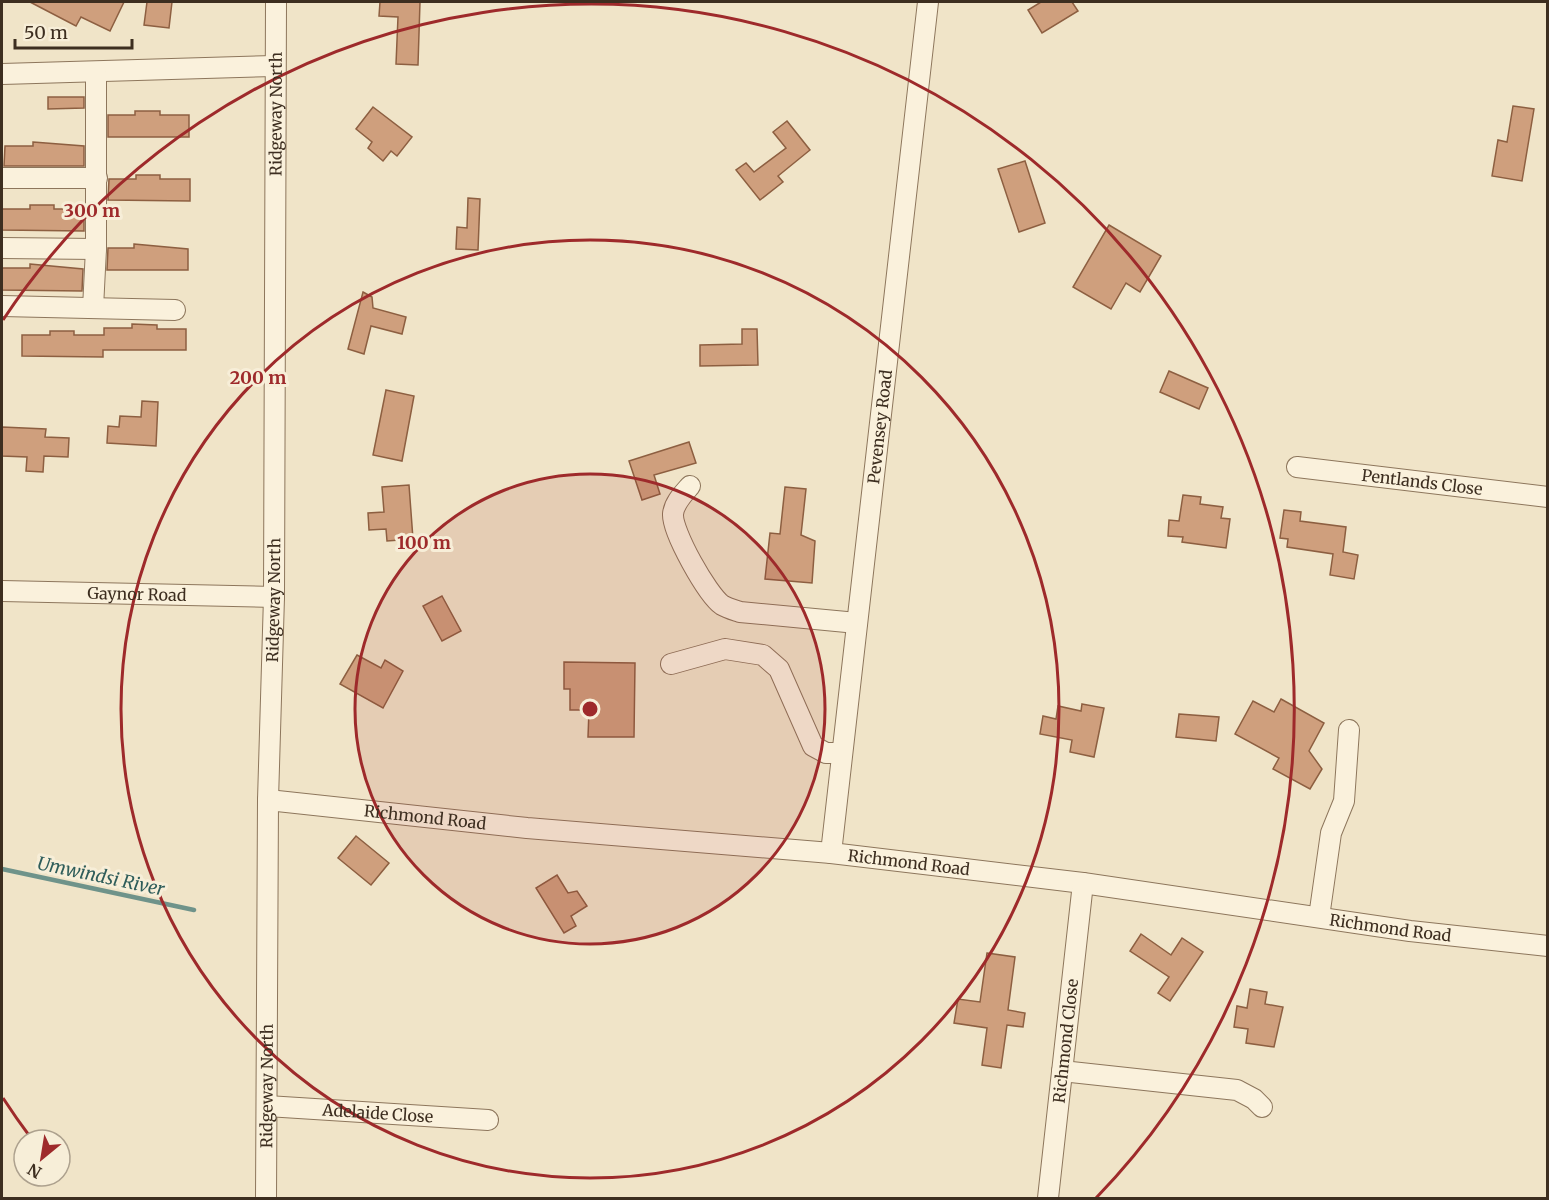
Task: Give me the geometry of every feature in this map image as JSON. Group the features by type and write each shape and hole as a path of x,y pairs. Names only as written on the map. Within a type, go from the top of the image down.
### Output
{"street":[{"name":"Ridgeway North","path":"266,1198 268,800 274,597 276,2"},
{"name":"Pevensey Road","path":"831,853 928,2"},
{"path":"2,74 274,66"},
{"path":"93,308 97,178 96,73"},
{"path":"2,178 97,178"},
{"path":"2,248 96,249"},
{"path":"2,306 176,310"},
{"name":"Pentlands Close","path":"1297,467 1548,497"},
{"path":"690,486 680,498 673,512 675,527 707,587 722,604 740,612 857,623"},
{"name":"Gaynor Road","path":"2,591 274,597"},
{"path":"671,664 725,649 763,655 779,669 813,746 826,753 841,753"},
{"path":"1319,917 1331,833 1344,801 1349,730"},
{"name":"Richmond Road","path":"268,800 527,828 831,853 1083,883 1319,917 1548,946"},
{"name":"Richmond Close","path":"1048,1198 1083,883"},
{"path":"1062,1071 1237,1090 1254,1099 1262,1107"},
{"name":"Adelaide Close","path":"267,1106 488,1120"}],"building":[{"path":"30,2 124,2 110,31 81,17 76,26"},
{"path":"147,2 172,2 169,28 144,25"},
{"path":"380,2 420,2 418,65 396,64 398,17 379,16"},
{"path":"1041,2 1072,2 1078,11 1042,33 1028,10"},
{"path":"48,97 84,97 84,108 48,109"},
{"path":"1513,106 1534,109 1522,181 1492,176 1498,140 1507,142"},
{"path":"373,107 412,137 397,156 391,151 383,161 368,148 372,142 356,129"},
{"path":"135,111 160,111 160,115 189,115 189,137 108,137 108,115 135,115"},
{"path":"787,121 810,150 778,176 783,182 760,200 736,170 746,163 754,172 786,148 773,132"},
{"path":"33,142 84,146 84,166 4,166 5,146 33,146"},
{"path":"1025,161 1045,223 1019,232 998,169"},
{"path":"136,175 160,175 160,179 190,179 190,201 108,200 109,179 136,179"},
{"path":"468,198 480,199 478,250 456,249 457,227 467,228"},
{"path":"30,205 54,205 54,209 84,209 84,231 2,230 2,209 30,209"},
{"path":"1109,225 1161,256 1140,292 1126,283 1111,309 1073,287"},
{"path":"134,244 188,249 188,270 107,270 108,248 134,248"},
{"path":"30,264 83,269 82,291 2,290 2,268 30,268"},
{"path":"363,292 372,297 373,308 406,317 402,334 371,326 364,354 348,349"},
{"path":"132,324 157,325 157,329 186,329 186,350 103,350 103,357 22,356 22,335 50,335 50,331 74,331 74,335 104,335 104,328 132,328"},
{"path":"742,329 757,329 758,365 700,366 700,345 742,344"},
{"path":"1169,371 1208,388 1199,409 1160,392"},
{"path":"386,390 414,396 402,461 373,455"},
{"path":"142,401 158,402 156,446 107,443 108,426 119,427 120,416 141,417"},
{"path":"2,427 46,429 45,437 69,438 68,457 44,456 43,472 26,471 27,457 2,456"},
{"path":"689,442 696,463 654,475 660,494 642,500 629,461"},
{"path":"409,485 413,539 387,541 386,529 369,530 368,513 384,512 382,487"},
{"path":"785,487 806,489 801,535 815,541 812,583 765,579 770,533 780,534"},
{"path":"1183,495 1201,497 1200,504 1223,507 1221,518 1230,519 1226,548 1182,542 1183,537 1168,536 1169,520 1179,521"},
{"path":"1284,510 1301,512 1300,521 1346,527 1343,552 1358,555 1354,579 1330,575 1333,554 1287,547 1288,539 1280,538"},
{"path":"442,596 461,631 442,641 423,606"},
{"path":"357,655 381,668 385,660 403,671 383,708 340,684"},
{"path":"564,662 635,663 634,737 588,737 589,710 570,710 570,689 564,689"},
{"path":"1281,699 1324,723 1309,751 1322,769 1310,789 1273,769 1279,758 1235,734 1253,701 1274,712"},
{"path":"1082,704 1104,708 1094,757 1070,752 1072,740 1040,734 1043,716 1056,719 1058,706 1081,711"},
{"path":"1179,714 1219,717 1216,741 1176,737"},
{"path":"356,836 389,863 371,885 338,858"},
{"path":"557,875 568,893 577,891 587,906 571,916 576,926 564,933 536,888"},
{"path":"1141,934 1171,955 1182,938 1203,952 1170,1001 1158,993 1169,977 1130,951"},
{"path":"987,953 1015,957 1008,1010 1025,1013 1023,1027 1007,1025 1001,1068 982,1065 987,1028 954,1023 958,999 980,1002"},
{"path":"1250,989 1267,992 1265,1004 1283,1007 1274,1047 1246,1043 1248,1029 1234,1027 1237,1006 1247,1008"}],"waterway":[{"name":"Umwindsi River","path":"2,869 194,910"}]}
